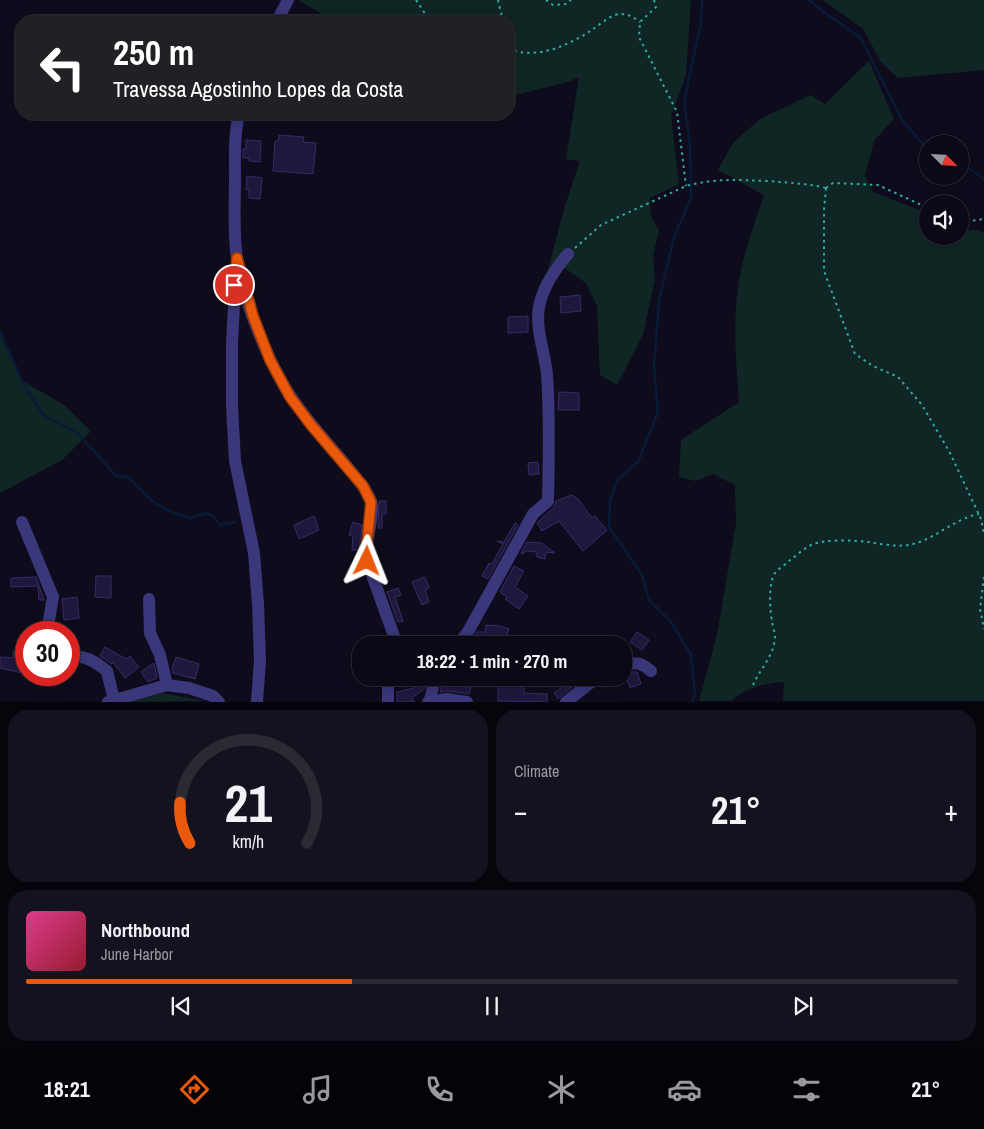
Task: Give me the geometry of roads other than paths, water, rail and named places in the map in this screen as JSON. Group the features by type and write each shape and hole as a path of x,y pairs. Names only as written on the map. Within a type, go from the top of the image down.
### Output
{"street":[{"path":"280,15 288,0"},
{"path":"238,120 235,144 234,231 237,258 253,316 270,360 290,397 311,425 363,486 371,502 366,552 367,561 394,636"},
{"path":"465,636 533,514 548,501 547,373 539,329 539,308 545,288 556,268 568,254"},
{"path":"237,258 232,343 232,406 236,461 254,553 260,660 257,702"},
{"path":"22,522 53,597 49,621"},
{"path":"149,599 150,632 160,655 167,685"},
{"path":"80,656 96,663 107,671 113,696 110,701"},
{"path":"632,662 643,664 651,671"},
{"path":"110,701 167,685 189,688 213,696 218,702"},
{"path":"388,686 388,702"},
{"path":"433,686 429,701 447,699 467,702"},
{"path":"566,702 586,686"}],"waterway":[{"path":"692,702 695,693 691,655 671,622 649,600 642,575 609,527 610,500 618,479 638,462 658,412 654,367 659,301 674,237 691,198 690,143 684,102 701,22 702,0"},
{"path":"809,0 860,37 903,121 919,140"},
{"path":"969,168 984,179"},
{"path":"0,332 25,387 44,416 77,432 116,476 128,477 152,501 173,513 192,518 205,513 212,515 220,525 236,522"}]}
